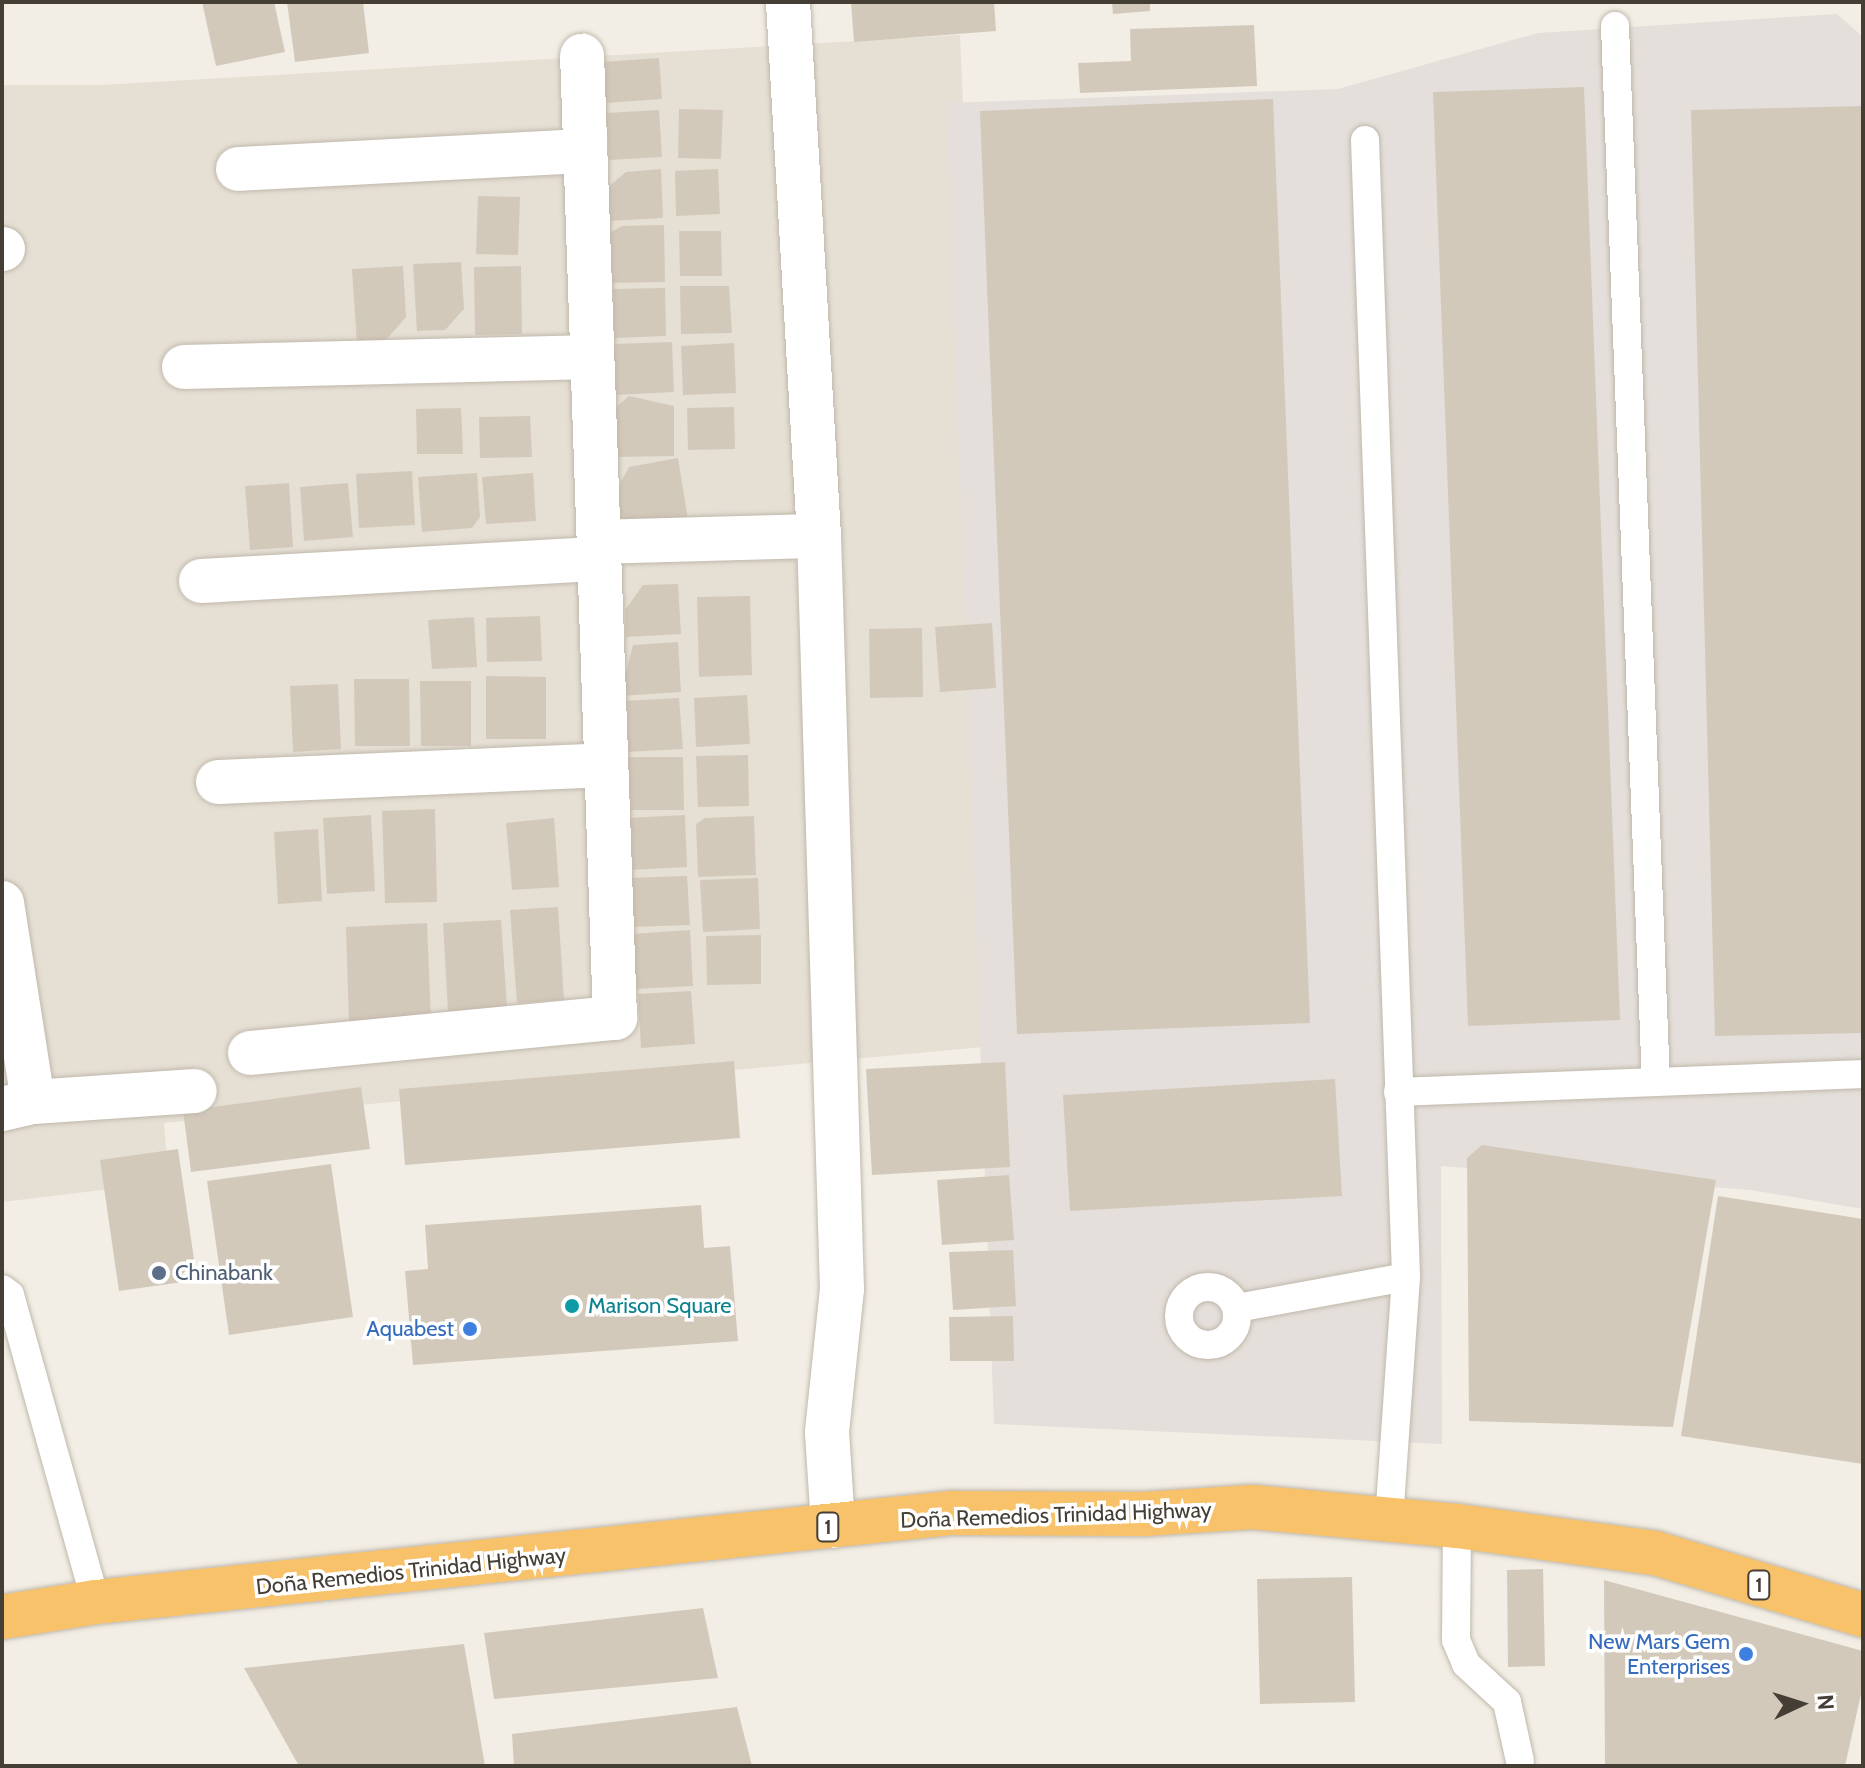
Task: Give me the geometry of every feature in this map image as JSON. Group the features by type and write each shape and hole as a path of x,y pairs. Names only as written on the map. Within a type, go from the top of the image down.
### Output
{"highway":[{"name":"Doña Remedios Trinidad Highway","path":"2,1617 96,1602 951,1513 1144,1514 1252,1507 1389,1523 1457,1526 1655,1553 1863,1615"}],"street":[{"path":"788,2 819,536 842,1289 827,1432 833,1526"},
{"path":"250,1053 615,1018 582,56"},
{"path":"238,169 585,151"},
{"path":"184,367 592,357"},
{"path":"201,581 819,536"},
{"path":"218,782 606,765"},
{"path":"2,903 18,1106 195,1091"}],"lane":[{"path":"1615,26 1656,1082"},
{"path":"1365,140 1406,1277 1389,1523"},
{"path":"1398,1092 1863,1074"},
{"path":"1237,1308 1406,1277"},
{"path":"2,1289 10,1295 96,1602"},
{"path":"1457,1526 1456,1640 1466,1664 1507,1702 1520,1761"}],"shaded area":[{"path":"1837,14 1863,37 1863,1209 1751,1190 1441,1166 1442,1444 994,1424 946,103 1338,89 1538,33"},
{"path":"960,35 1005,1045 164,1123 169,1182 2,1202 2,85 102,85"}],"building":[{"path":"202,2 274,2 285,52 216,66"},
{"path":"287,2 363,2 369,53 295,62"},
{"path":"851,2 994,2 996,31 854,42"},
{"path":"1112,2 1150,2 1150,11 1113,14"},
{"path":"1254,25 1257,86 1080,93 1078,63 1131,61 1130,29"},
{"path":"659,58 662,99 605,103 602,62"},
{"path":"1584,87 1620,1020 1468,1026 1433,92"},
{"path":"1273,99 1310,1023 1017,1034 980,111"},
{"path":"1863,106 1863,1033 1715,1036 1691,110"},
{"path":"679,109 723,110 721,159 678,158"},
{"path":"659,110 662,157 609,160 606,113"},
{"path":"661,169 663,218 609,221 607,188 626,172"},
{"path":"718,169 720,214 676,216 675,171"},
{"path":"478,196 520,197 518,255 476,254"},
{"path":"664,225 665,282 606,283 604,236 622,226"},
{"path":"679,231 721,231 722,276 680,276"},
{"path":"461,262 464,309 445,330 417,331 413,264"},
{"path":"403,266 406,317 385,341 357,343 352,269"},
{"path":"521,266 522,334 475,335 474,267"},
{"path":"680,286 729,286 732,333 681,334"},
{"path":"665,288 666,336 614,338 613,289"},
{"path":"672,342 674,392 615,395 613,344"},
{"path":"734,343 736,393 683,395 681,346"},
{"path":"629,396 674,406 674,456 615,457 614,409"},
{"path":"734,407 735,449 688,450 687,408"},
{"path":"461,408 463,454 417,454 416,409"},
{"path":"530,416 532,457 480,458 479,417"},
{"path":"678,458 688,520 620,531 614,495 629,467"},
{"path":"412,471 415,525 359,528 356,474"},
{"path":"477,473 480,517 472,528 422,532 418,477"},
{"path":"533,473 536,521 486,524 482,477"},
{"path":"289,483 293,547 250,550 245,486"},
{"path":"348,483 353,537 304,541 300,487"},
{"path":"678,584 681,634 626,637 625,610 643,585"},
{"path":"750,596 752,675 699,677 697,597"},
{"path":"540,616 542,661 487,662 486,618"},
{"path":"474,617 477,667 432,669 428,620"},
{"path":"992,623 996,688 940,692 935,627"},
{"path":"922,628 923,697 870,698 869,629"},
{"path":"678,642 681,692 620,696 633,645"},
{"path":"486,676 546,677 546,739 486,739"},
{"path":"354,679 409,679 410,746 355,746"},
{"path":"420,681 471,681 471,746 421,746"},
{"path":"338,684 341,749 293,752 290,686"},
{"path":"747,695 750,744 696,747 694,698"},
{"path":"679,698 683,749 625,752 622,701"},
{"path":"748,755 749,806 698,807 696,756"},
{"path":"624,757 683,757 684,810 624,810"},
{"path":"435,809 437,902 385,903 382,811"},
{"path":"371,815 375,891 327,894 323,818"},
{"path":"685,815 687,867 629,870 626,818"},
{"path":"754,816 756,875 698,877 696,824 705,818"},
{"path":"554,818 559,887 512,890 506,823"},
{"path":"318,829 322,901 278,904 274,832"},
{"path":"687,876 690,925 631,927 628,878"},
{"path":"758,878 760,929 703,932 700,880"},
{"path":"558,907 564,1000 517,1003 510,910"},
{"path":"501,920 507,1007 448,1011 443,923"},
{"path":"427,923 431,1021 349,1024 346,927"},
{"path":"690,930 693,986 635,989 632,934"},
{"path":"761,935 761,984 707,985 706,936"},
{"path":"691,991 695,1044 641,1048 638,994"},
{"path":"734,1061 740,1138 405,1165 399,1089"},
{"path":"1005,1062 1010,1167 872,1175 866,1069"},
{"path":"1335,1079 1342,1196 1070,1211 1063,1095"},
{"path":"361,1087 370,1149 191,1172 183,1111"},
{"path":"1482,1145 1716,1180 1673,1427 1469,1421 1467,1158"},
{"path":"178,1149 197,1280 119,1291 100,1160"},
{"path":"331,1164 353,1317 229,1335 207,1181"},
{"path":"1009,1175 1014,1240 942,1245 937,1180"},
{"path":"1718,1196 1863,1219 1863,1464 1681,1436"},
{"name":"Marison Square","path":"701,1205 704,1248 730,1246 738,1341 413,1365 405,1271 428,1269 425,1225"},
{"path":"1013,1250 1016,1306 953,1310 949,1252"},
{"path":"1013,1316 1014,1361 950,1361 949,1317"},
{"path":"1543,1569 1545,1666 1508,1667 1507,1570"},
{"path":"1352,1577 1355,1702 1260,1704 1257,1579"},
{"path":"1604,1580 1863,1651 1863,1685 1845,1766 1605,1766"},
{"path":"703,1608 718,1678 494,1699 484,1633"},
{"path":"464,1644 485,1766 299,1766 244,1668"},
{"path":"737,1707 752,1766 514,1766 512,1734"}],"place":[{"name":"Chinabank","path":"159,1273"},
{"name":"Marison Square","path":"572,1306"},
{"name":"Aquabest","path":"470,1329"},
{"name":"New Mars Gem Enterprises","path":"1746,1654"}]}
